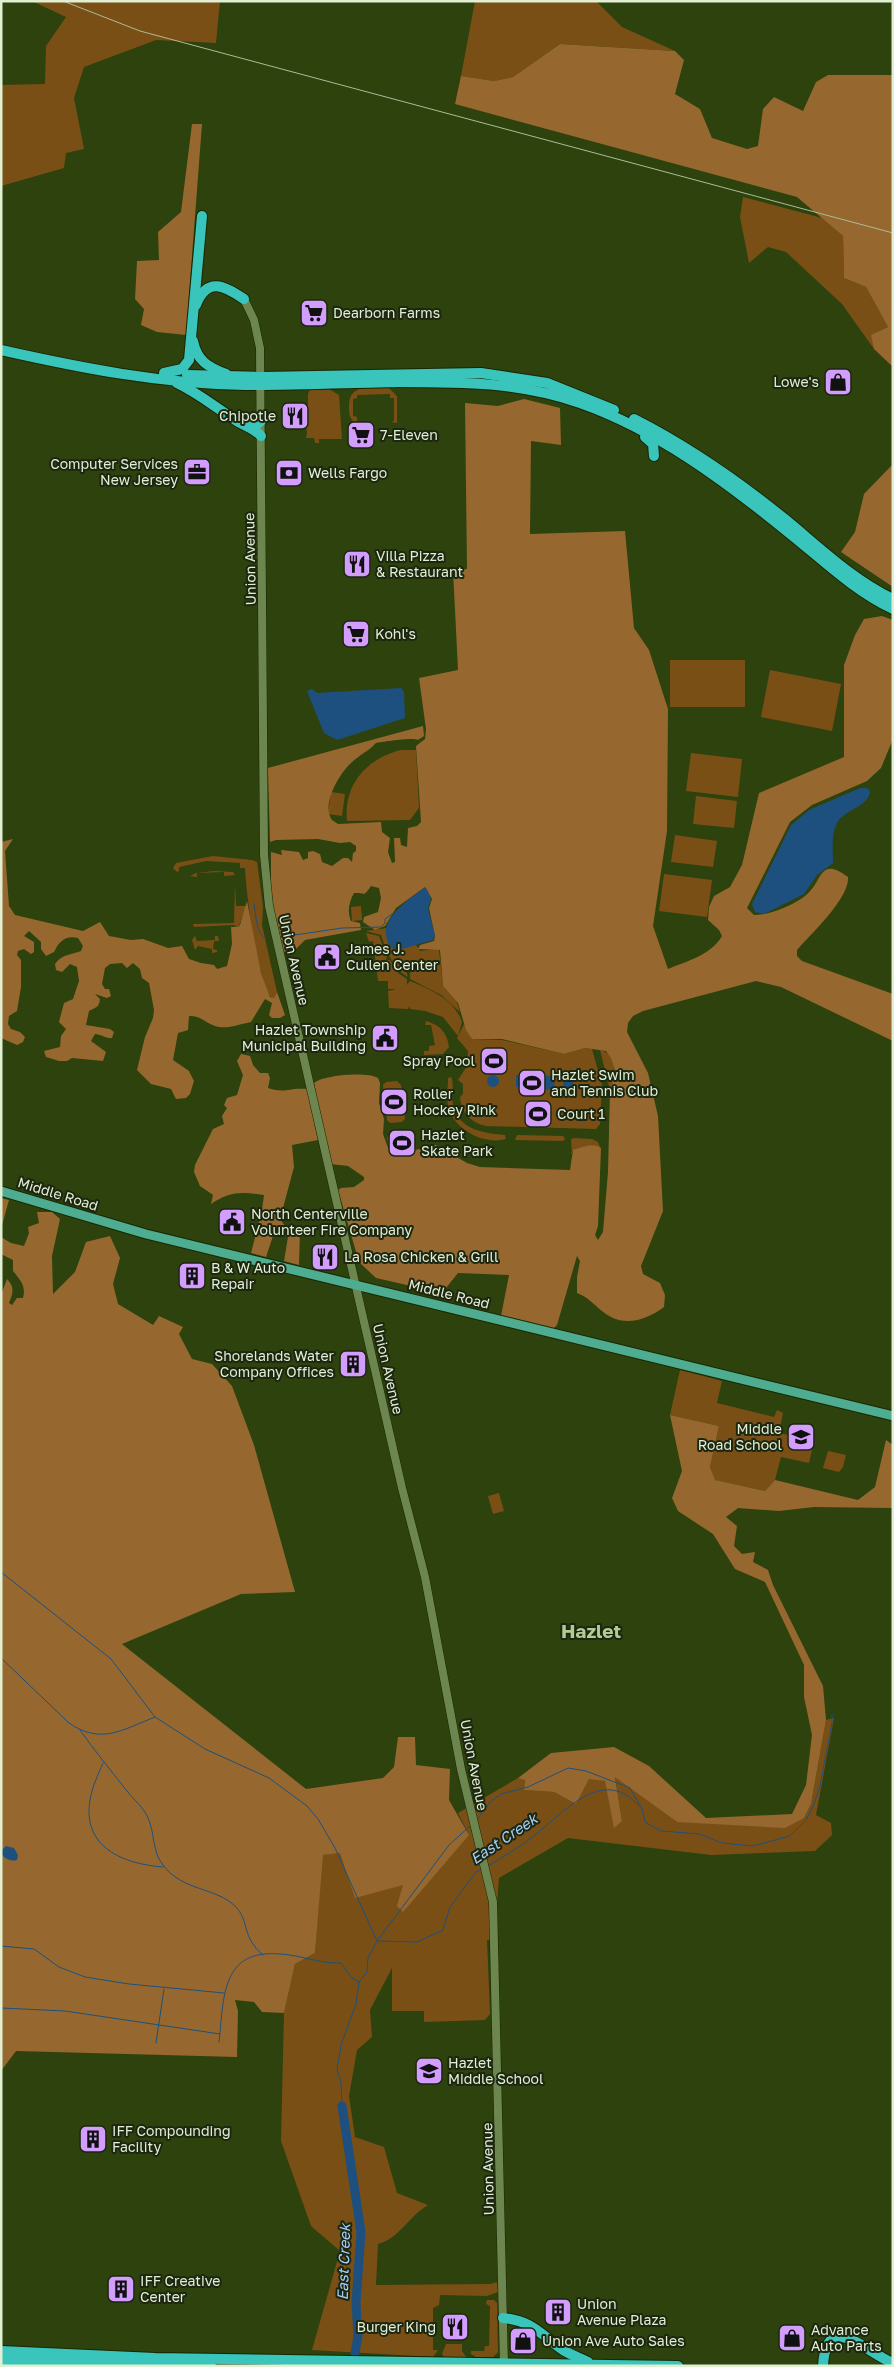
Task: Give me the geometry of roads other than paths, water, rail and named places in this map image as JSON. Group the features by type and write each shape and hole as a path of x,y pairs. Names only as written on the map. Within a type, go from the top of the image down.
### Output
{"highway":[{"path":"168,377 186,366 190,353 202,216"},
{"path":"192,316 199,297 209,288 226,287 244,299"},
{"path":"191,331 194,348 202,361 210,368 234,377"},
{"path":"1,344 168,377 234,377 261,381 481,373 523,378 567,389 666,435 719,468 855,577 893,600"},
{"path":"1,350 123,375 261,381 462,382 500,384 540,391 581,403 629,424 686,456 773,520 853,586 893,609"},
{"path":"168,377 199,394 234,420 247,425 261,436"},
{"path":"247,425 256,425 261,421"},
{"path":"629,424 650,440 653,444 654,456 662,450 686,456"},
{"path":"503,2318 528,2323 563,2350 593,2364"},
{"path":"823,2366 826,2345 833,2339 841,2336 852,2338 893,2363"},
{"path":"1,2343 29,2352"},
{"path":"1,2351 155,2358 678,2366"},
{"path":"1,2360 120,2365 211,2366"}],"main road":[{"name":"Middle Road","path":"1,1191 144,1234 893,1416"}],"street":[{"name":"Union Avenue","path":"244,299 257,331 261,381 264,855 267,887 274,935 402,1488 425,1577 472,1820 493,1902 503,2234 504,2364"}],"water":[{"path":"401,688 404,692 405,718 337,740 324,733 307,691 312,689 317,693"},
{"path":"860,788 867,788 870,791 869,796 866,801 845,814 837,823 833,838 833,863 817,875 804,894 764,914 755,912 752,904 791,825 809,810"},
{"path":"424,888 427,889 431,899 428,908 435,936 433,940 402,949 392,948 387,939 386,930 389,921 401,906"},
{"path":"530,1073 555,1077 554,1089 529,1091 529,1088 516,1087 516,1075 529,1075"},
{"path":"493,1075 499,1081 493,1087 487,1081"},
{"path":"563,1077 573,1077 573,1089 563,1089"},
{"path":"6,1846 14,1848 18,1855 17,1860 9,1860 3,1856 1,1851"}],"waterway":[{"path":"254,904 258,929 266,939"},
{"path":"281,937 342,928 381,927 385,923 385,919 392,914"},
{"path":"1,1572 111,1659 155,1717 205,1749 269,1778 307,1806 318,1819 335,1848 377,1941 449,1845 471,1825"},
{"path":"1,1658 69,1723 81,1730 91,1733 112,1733 155,1717"},
{"name":"East Creek","path":"642,1809 645,1822 661,1831 700,1834 722,1843 753,1846 790,1836 806,1820 814,1804 820,1786 832,1714"},
{"path":"80,1730 146,1814 155,1848 163,1865 179,1880 218,1895 235,1906 243,1917 251,1942 263,1955"},
{"path":"103,1763 90,1800 89,1817 99,1842 121,1857 134,1862 163,1867"},
{"path":"476,1821 490,1802 501,1794 528,1787 568,1768 586,1771 630,1788 642,1809"},
{"name":"East Creek","path":"488,1866 525,1843 568,1807 596,1791 611,1790 625,1794 639,1806"},
{"name":"East Creek","path":"342,2106 341,2082 337,2070 341,2045 356,2004 359,1982 367,1972 368,1958 377,1941 417,1942 443,1930 450,1907 476,1872 482,1869"},
{"path":"1,1946 34,1949 59,1967 85,1977 129,1984 224,1993"},
{"path":"219,2042 222,2009 229,1979 236,1968 246,1959 261,1954 280,1954 341,1963 352,1978 359,1982"},
{"path":"156,2043 164,1989"},
{"path":"1,2008 65,2011 220,2034"},
{"name":"East Creek","path":"342,2106 361,2232 356,2303 358,2336 355,2353"}],"railway":[{"path":"63,1 140,31 893,233"}],"place":[{"name":"Dearborn Farms","path":"314,313"},
{"name":"Lowe's","path":"838,382"},
{"name":"Chipotle","path":"295,416"},
{"name":"7-Eleven","path":"361,435"},
{"name":"Computer Services New Jersey","path":"197,472"},
{"name":"Wells Fargo","path":"289,473"},
{"name":"Villa Pizza & Restaurant","path":"357,564"},
{"name":"Kohl's","path":"356,634"},
{"name":"James J. Cullen Center","path":"327,957"},
{"name":"Hazlet Township Municipal Building","path":"385,1038"},
{"name":"Spray Pool","path":"494,1061"},
{"name":"Hazlet Swim and Tennis Club","path":"532,1083"},
{"name":"Roller Hockey Rink","path":"394,1102"},
{"name":"Court 1","path":"538,1114"},
{"name":"Hazlet Skate Park","path":"402,1143"},
{"name":"North Centerville Volunteer Fire Company","path":"232,1222"},
{"name":"La Rosa Chicken & Grill","path":"325,1257"},
{"name":"B & W Auto Repair","path":"192,1276"},
{"name":"Shorelands Water Company Offices","path":"353,1364"},
{"name":"Middle Road School","path":"801,1437"},
{"name":"Hazlet Middle School","path":"429,2071"},
{"name":"IFF Compounding Facility","path":"93,2139"},
{"name":"IFF Creative Center","path":"121,2289"},
{"name":"Union Avenue Plaza","path":"558,2312"},
{"name":"Burger King","path":"455,2327"},
{"name":"Advance Auto Parts","path":"792,2338"},
{"name":"Union Ave Auto Sales","path":"523,2341"}],"district":[{"name":"Hazlet","path":"591,1631"}]}
